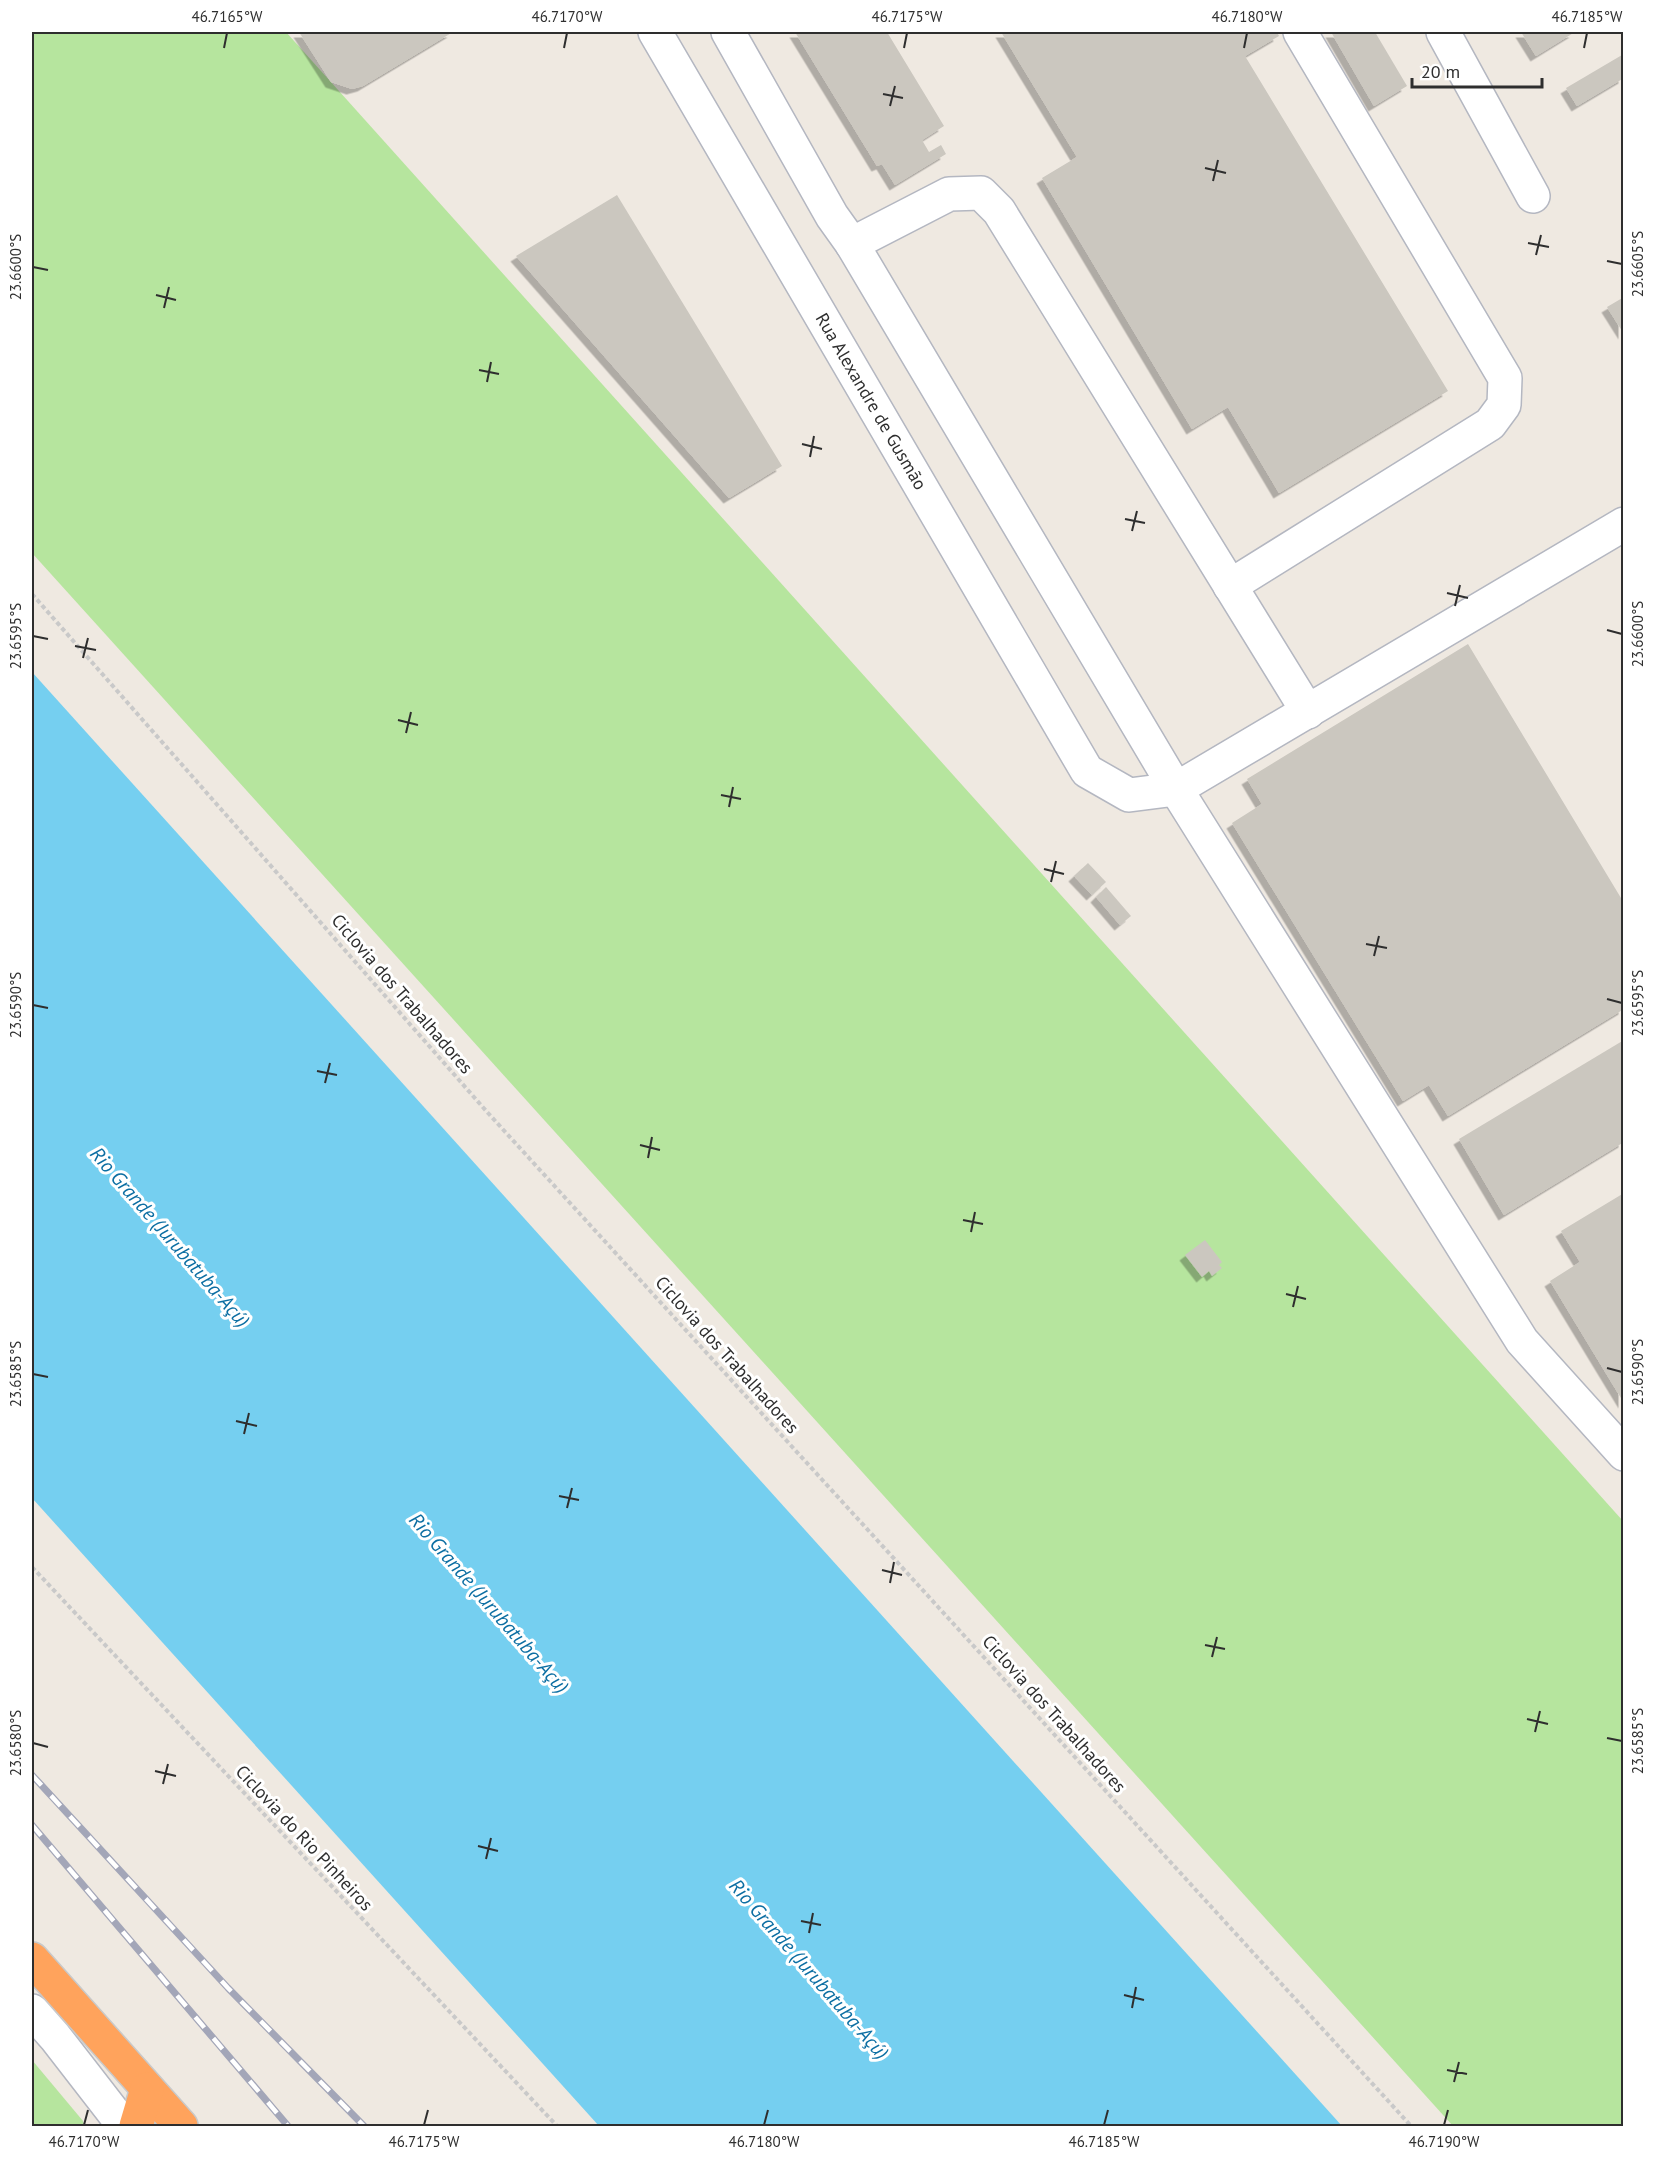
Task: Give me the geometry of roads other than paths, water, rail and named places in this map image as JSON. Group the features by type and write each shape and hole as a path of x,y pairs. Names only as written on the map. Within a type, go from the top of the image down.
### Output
{"highway":[{"path":"32,1959 181,2127"},
{"path":"136,2127 147,2089"}],"street":[{"name":"Rua Alexandre de Gusmão","path":"655,32 1087,771 1129,795 1176,789"},
{"path":"728,32 832,216 852,244 1176,789 1522,1341 1623,1454"},
{"path":"1230,586 1490,424 1503,405 1504,378 1300,32"},
{"path":"1443,32 1533,196"},
{"path":"852,244 949,194 981,193 999,211 1308,712"},
{"path":"1176,789 1623,524"},
{"path":"32,2011 55,2037 124,2127"}],"water":[{"name":"Rio Grande (Jurubatuba-Açú)","path":"32,672 1342,2126 599,2126 32,1498"}],"railway":[{"path":"32,1775 228,1988 364,2126"},
{"path":"32,1825 288,2126"}]}
